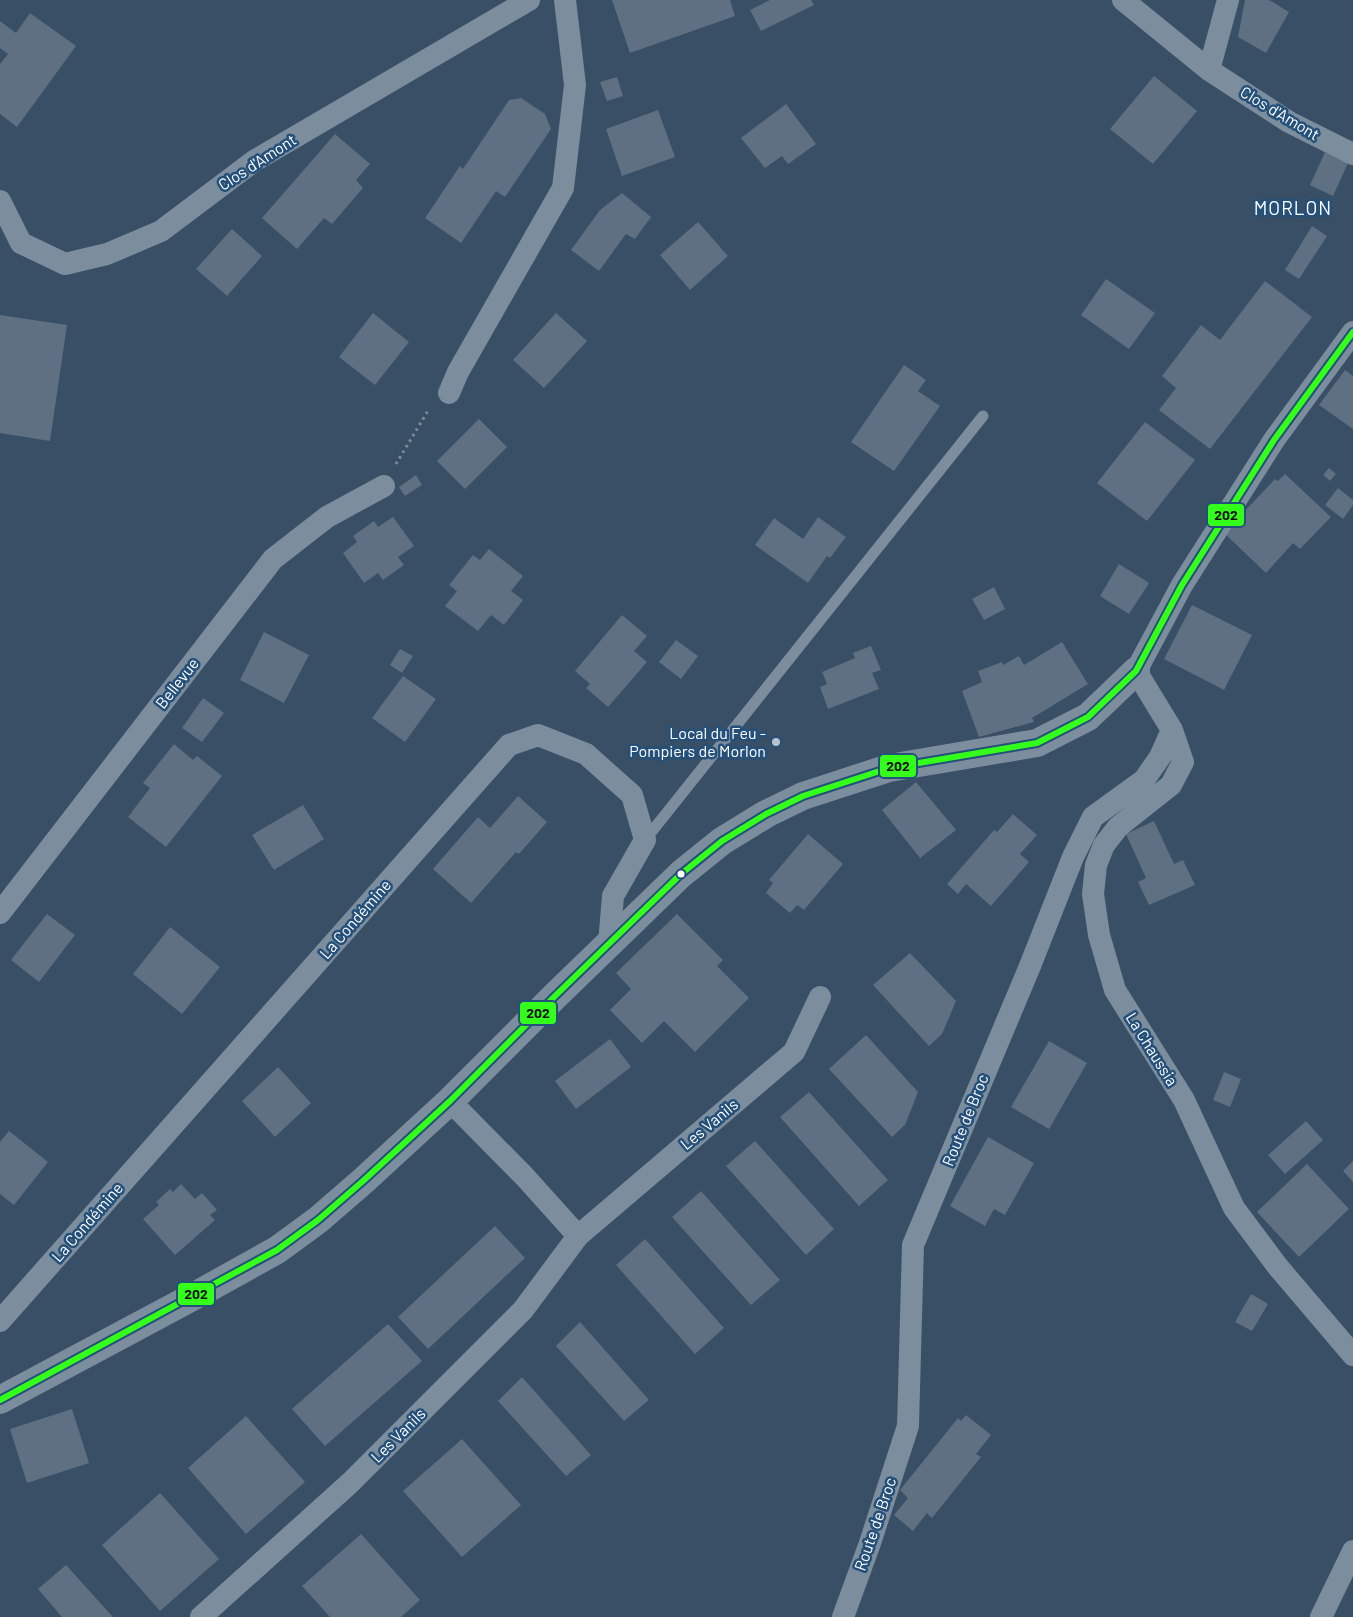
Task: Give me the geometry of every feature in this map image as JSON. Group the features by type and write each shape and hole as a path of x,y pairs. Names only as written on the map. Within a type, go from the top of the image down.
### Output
{"street":[{"name":"Clos d'Amont","path":"0,201 21,243 65,264 107,254 161,231 254,161 529,0"},
{"path":"450,393 458,372 562,188 575,85 565,0"},
{"name":"Clos d'Amont","path":"1123,0 1209,70 1288,122 1353,154"},
{"path":"1209,70 1228,0"},
{"path":"0,1400 278,1250 318,1220 363,1182 450,1101 682,874 722,841 766,814 803,796 889,768 1037,743 1088,716 1136,671 1182,586 1274,440 1353,332"},
{"name":"Bellevue","path":"0,913 272,559 327,517 384,486"},
{"path":"1136,671 1172,730"},
{"name":"La Chaussia","path":"1172,730 1183,762 1171,785 1118,826 1104,845 1096,865 1093,894 1099,935 1116,990 1184,1100 1234,1208 1278,1267 1353,1355"},
{"name":"Route de Broc","path":"843,1617 870,1543 908,1426 914,1245 1030,966 1073,857 1093,818 1144,780 1160,757 1172,730"},
{"name":"La Condémine","path":"0,1321 509,745 538,735 586,754 632,795 645,840"},
{"path":"609,944 613,896 645,840"},
{"name":"Les Vanils","path":"201,1617 350,1483 523,1310 578,1236 794,1052 820,997"},
{"path":"450,1101 525,1177 578,1236"},
{"path":"1321,1617 1353,1551"}],"lane":[{"path":"645,840 983,416"}],"path":[{"path":"384,486 439,392 450,393"}],"building":[{"path":"612,0 730,0 735,16 630,53"},
{"path":"770,0 811,0 814,5 761,31 750,10"},
{"path":"1245,0 1269,0 1289,12 1266,53 1238,37"},
{"path":"30,13 76,46 17,127 0,114 0,64 8,54 0,48 0,21 16,33"},
{"path":"1154,76 1197,111 1153,164 1110,129"},
{"path":"617,77 623,96 607,101 600,82"},
{"path":"521,98 545,114 551,129 505,197 496,191 461,243 425,218 460,166 463,169 509,100"},
{"path":"786,104 816,144 788,164 782,156 765,168 741,138"},
{"path":"658,110 675,157 622,176 606,129"},
{"path":"335,134 370,164 356,180 363,188 332,224 324,218 297,249 262,218"},
{"path":"1325,152 1348,163 1333,196 1310,185"},
{"path":"622,193 651,217 635,239 626,234 599,271 571,250 600,210"},
{"path":"698,222 728,256 690,290 660,255"},
{"path":"1312,226 1327,236 1299,279 1285,270"},
{"path":"232,229 262,256 227,296 196,269"},
{"path":"1106,279 1155,313 1129,349 1081,315"},
{"path":"1265,281 1312,317 1210,449 1159,410 1176,388 1162,376 1201,325 1220,340"},
{"path":"373,313 409,342 375,385 339,357"},
{"path":"556,313 587,341 544,388 513,360"},
{"path":"0,315 67,325 50,441 0,433"},
{"path":"904,365 926,380 918,391 940,406 894,471 851,442"},
{"path":"1345,370 1353,376 1353,429 1319,405"},
{"path":"479,419 507,447 465,489 437,461"},
{"path":"1145,422 1195,460 1147,521 1097,483"},
{"path":"1329,468 1336,474 1330,481 1323,475"},
{"path":"1285,474 1331,517 1300,549 1293,543 1266,573 1224,533 1275,479 1278,481"},
{"path":"416,475 422,485 405,496 399,487"},
{"path":"1338,488 1353,500 1353,505 1343,519 1325,505"},
{"path":"393,517 414,546 398,557 404,565 383,580 378,573 364,583 343,553 357,542 353,536 374,521 378,527"},
{"path":"818,517 846,537 830,558 827,556 808,583 755,545 774,518 803,539"},
{"path":"489,549 523,576 511,591 523,600 504,625 491,615 478,631 445,606 457,591 449,585 473,555 480,560"},
{"path":"1119,564 1149,583 1129,614 1100,596"},
{"path":"994,587 1005,609 984,620 972,599"},
{"path":"1192,605 1252,635 1224,690 1164,659"},
{"path":"622,615 647,636 634,651 647,662 608,707 586,688 590,684 575,671"},
{"path":"264,632 309,655 284,703 240,680"},
{"path":"676,640 698,656 681,679 659,662"},
{"path":"1062,642 1088,684 1032,718 1034,722 979,737 962,691 982,682 978,671 1002,662 1003,665 1019,656 1024,665"},
{"path":"871,646 881,670 872,673 879,689 828,709 820,687 827,684 822,672 855,658 853,653"},
{"path":"400,649 413,656 402,673 390,665"},
{"path":"403,676 436,699 405,742 372,718"},
{"path":"203,698 224,713 202,742 182,728"},
{"path":"174,744 193,760 197,756 222,776 166,847 128,817 150,788 143,783"},
{"path":"916,782 956,830 920,858 882,810"},
{"path":"518,796 547,822 519,854 516,852 471,903 433,869 478,817 490,828"},
{"path":"303,805 324,839 274,870 252,835"},
{"path":"1013,814 1037,835 1020,854 1029,862 991,906 966,884 958,894 947,884 994,830 997,832"},
{"path":"1154,821 1174,864 1183,860 1195,885 1149,905 1138,882 1146,878 1126,834"},
{"path":"808,834 843,864 804,910 797,905 790,913 766,893 773,883 769,880"},
{"path":"47,914 75,935 39,982 11,960"},
{"path":"677,914 723,960 717,966 749,998 695,1052 664,1021 642,1043 610,1010 631,989 616,973"},
{"path":"170,927 220,967 182,1014 133,974"},
{"path":"910,953 956,1001 942,1034 929,1046 873,985"},
{"path":"866,1035 918,1092 905,1125 892,1137 829,1069"},
{"path":"610,1039 631,1067 576,1109 555,1081"},
{"path":"1049,1041 1087,1063 1049,1129 1011,1107"},
{"path":"278,1067 311,1103 275,1137 242,1101"},
{"path":"1224,1072 1241,1079 1230,1107 1213,1100"},
{"path":"809,1092 888,1180 859,1206 780,1117"},
{"path":"1306,1121 1323,1140 1285,1174 1268,1155"},
{"path":"9,1131 48,1162 14,1205 0,1194 0,1142"},
{"path":"988,1137 1034,1163 1005,1215 994,1209 985,1226 950,1206"},
{"path":"755,1141 834,1229 806,1255 726,1166"},
{"path":"1353,1161 1353,1182 1343,1171"},
{"path":"1307,1164 1349,1209 1299,1257 1257,1212"},
{"path":"181,1184 195,1199 202,1193 217,1210 210,1215 215,1220 175,1255 143,1219 159,1205 156,1202 170,1189 173,1192"},
{"path":"701,1191 780,1280 751,1305 672,1217"},
{"path":"495,1226 525,1258 428,1349 398,1317"},
{"path":"645,1239 724,1328 695,1354 616,1265"},
{"path":"1251,1294 1268,1304 1252,1331 1235,1322"},
{"path":"580,1322 649,1400 624,1421 556,1346"},
{"path":"388,1324 422,1361 325,1446 292,1409"},
{"path":"522,1377 591,1455 566,1476 498,1401"},
{"path":"72,1409 89,1463 27,1483 10,1429"},
{"path":"966,1415 991,1435 976,1454 981,1457 932,1518 927,1513 913,1531 894,1515 908,1498 900,1490 958,1418 961,1421"},
{"path":"246,1416 305,1482 246,1534 188,1468"},
{"path":"462,1439 521,1505 462,1557 403,1491"},
{"path":"160,1493 219,1559 160,1611 102,1545"},
{"path":"361,1534 420,1600 401,1617 330,1617 302,1586"},
{"path":"66,1565 113,1617 62,1617 38,1589"}],"transit line":[{"name":"202","path":"0,1400 277,1250 318,1220 450,1101 681,874 722,841 766,814 803,796 889,768 1037,743 1088,717 1136,671 1182,585 1274,440 1353,332"}],"place":[{"name":"Local du Feu - Pompiers de Morlon","path":"776,742"}],"district":[{"name":"MORLON","path":"1293,208"}]}
